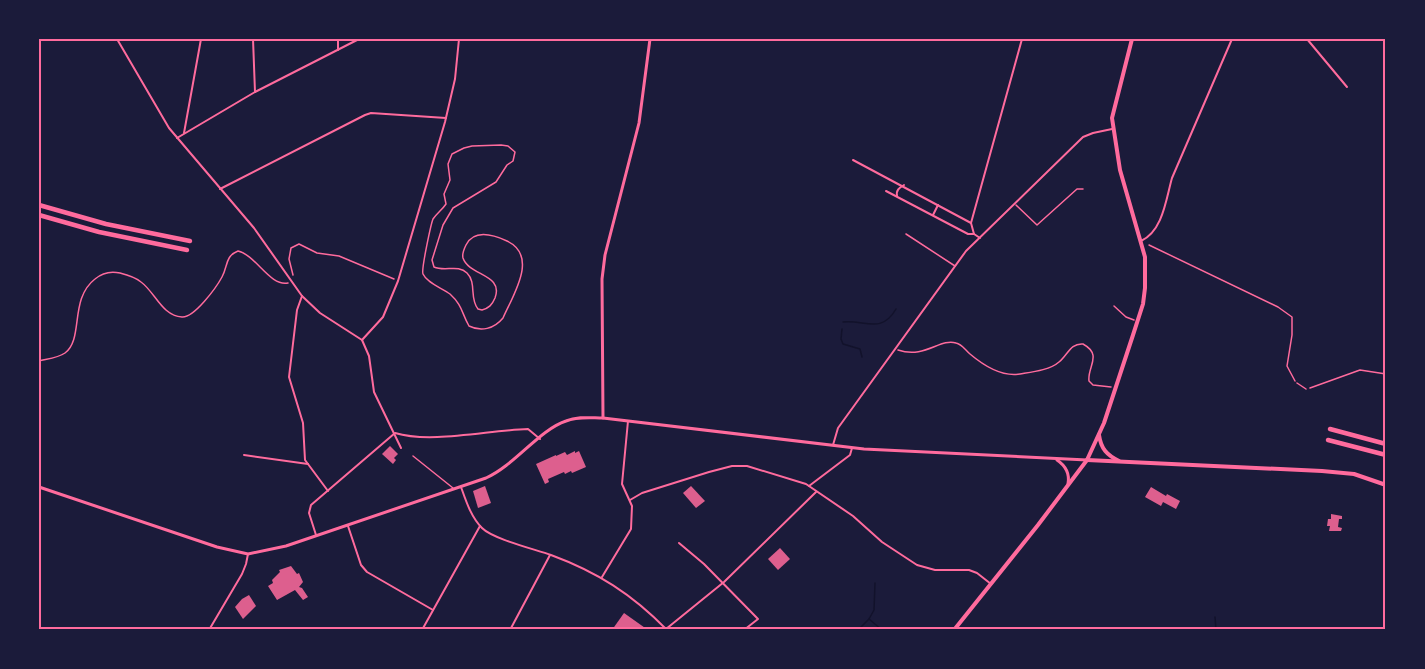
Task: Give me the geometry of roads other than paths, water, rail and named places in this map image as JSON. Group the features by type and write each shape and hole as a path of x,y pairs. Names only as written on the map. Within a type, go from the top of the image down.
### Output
{"highway":[{"path":"39,205 106,224 190,241"},
{"path":"39,215 99,232 187,250"},
{"path":"1330,429 1386,444"},
{"path":"1328,440 1386,455"}],"main road":[{"path":"954,630 1087,460 1116,389 1143,304 1146,272 1141,241 1125,190 1112,129 1113,108 1132,39"},
{"path":"1099,435 1108,455 1121,461"},
{"path":"1087,460 1322,471 1354,474 1386,484"}],"street":[{"path":"117,39 169,128 254,228 302,296 320,313 362,340 369,356 374,392 401,448"},
{"path":"184,133 201,39"},
{"path":"253,39 255,92"},
{"path":"338,39 338,50"},
{"path":"177,138 255,92 359,39"},
{"path":"362,340 383,317 398,281 446,118 455,79 459,39"},
{"path":"603,418 602,279 605,255 639,123 650,39"},
{"path":"974,234 971,223 1022,39"},
{"path":"1141,241 1153,233 1170,192 1172,178 1232,39"},
{"path":"1307,39 1347,87"},
{"path":"220,189 371,113 446,118"},
{"path":"833,445 838,428 966,251 1083,137 1112,129"},
{"path":"853,160 904,185 971,223"},
{"path":"897,196 899,188 904,185"},
{"path":"886,191 980,238"},
{"path":"933,215 938,205"},
{"path":"302,296 297,310 289,377 303,423 304,454 308,464 328,491"},
{"path":"39,487 216,547 248,554 276,549 316,536 461,487 500,471 557,426 577,418 603,418 852,448 1087,460"},
{"path":"602,577 631,529 632,506 622,484 628,422"},
{"path":"395,433 404,436 436,436 525,429 532,431 540,439"},
{"path":"316,536 309,509 311,505 395,433"},
{"path":"809,486 850,455 852,448"},
{"path":"244,455 308,464"},
{"path":"1055,459 1066,469 1069,479 1067,487"},
{"path":"630,500 642,493 732,466 747,466 809,486 858,520 882,542 917,565 946,572 969,570 991,584"},
{"path":"461,487 480,526 492,534 602,577 630,596 666,630 724,582 816,492"},
{"path":"348,525 361,565 367,572 433,610"},
{"path":"422,630 480,526"},
{"path":"679,543 724,582 758,619 744,630"},
{"path":"209,630 242,574 248,554"},
{"path":"510,630 550,555"}],"lane":[{"path":"1015,205 1037,225 1077,189 1083,189"},
{"path":"906,234 955,266"},
{"path":"1296,383 1306,389"},
{"path":"413,456 454,489"}],"waterway":[{"path":"843,322 878,324 884,322 896,309"},
{"path":"842,329 843,344 860,349 862,357"},
{"path":"869,619 874,610 875,583"},
{"path":"1215,617 1216,630"},
{"path":"858,630 869,619 882,630"}]}
